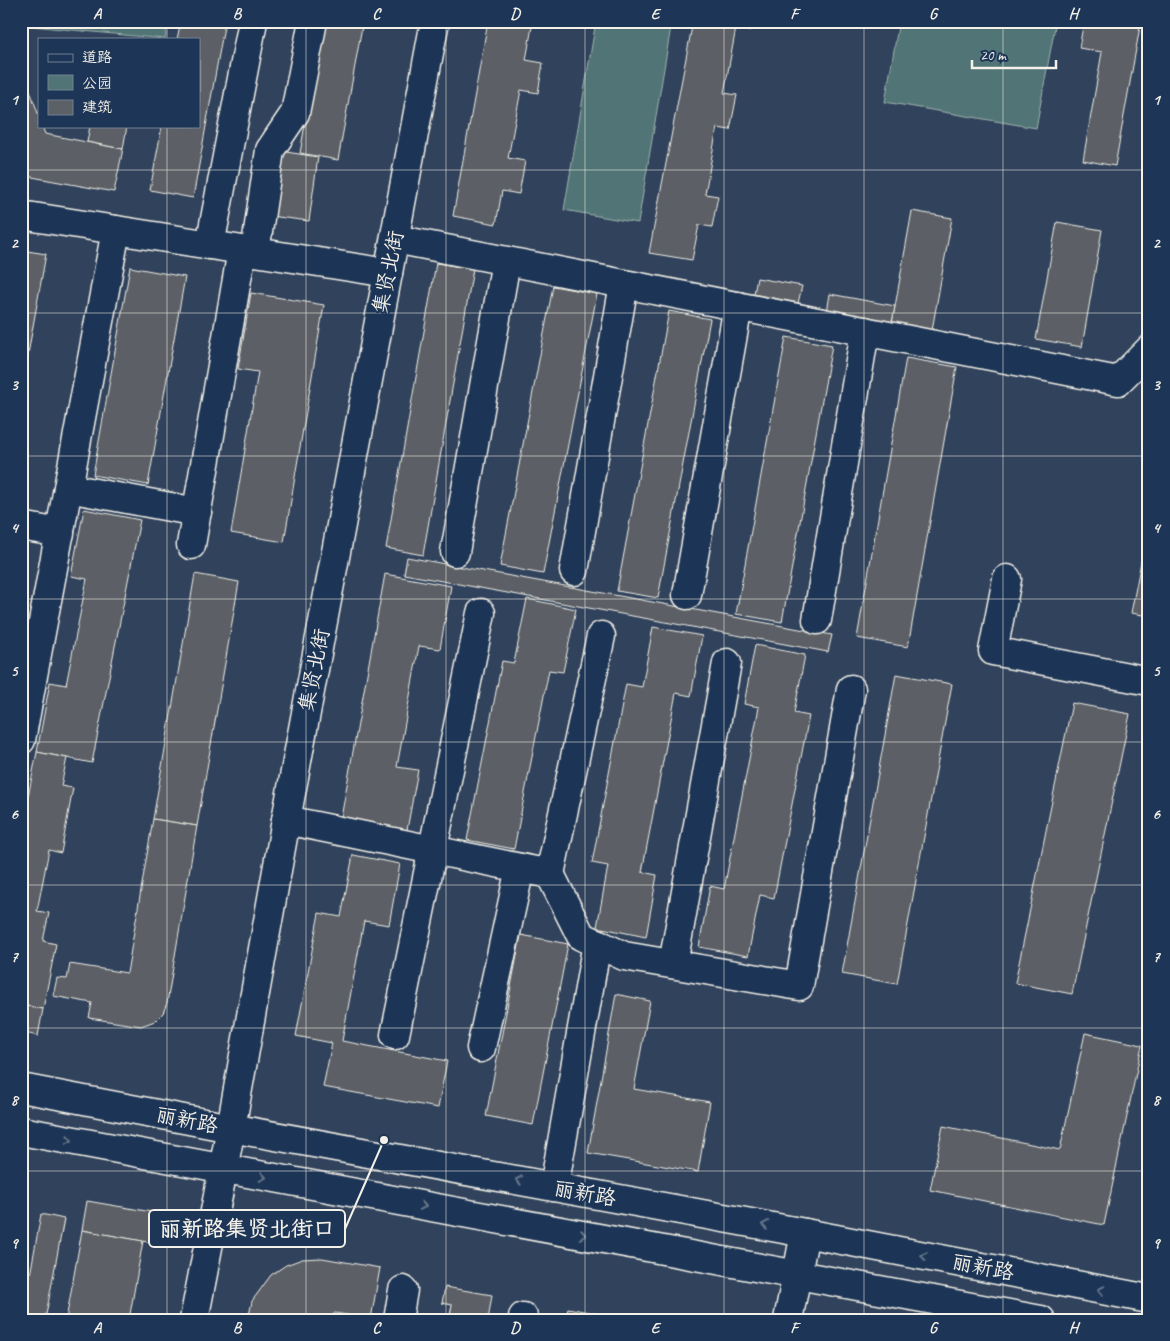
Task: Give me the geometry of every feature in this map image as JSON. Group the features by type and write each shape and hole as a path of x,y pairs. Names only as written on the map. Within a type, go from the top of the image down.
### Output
{"main road":[{"path":"210,245 253,21"},
{"path":"191,544 270,150 295,113 312,21"},
{"name":"集贤北街","path":"194,1320 224,1169 286,820 435,21"},
{"path":"21,216 388,272"},
{"path":"21,740 116,230"},
{"path":"395,239 1118,381 1149,350"},
{"path":"456,552 506,261"},
{"path":"574,571 624,284"},
{"path":"687,595 738,306"},
{"path":"817,620 865,331"},
{"path":"68,488 197,512"},
{"path":"21,526 60,533"},
{"path":"1007,579 993,650 1149,681"},
{"path":"395,1035 481,613"},
{"path":"601,636 550,874 581,936 624,956 799,986 851,688"},
{"path":"673,964 727,663"},
{"path":"286,820 550,874"},
{"path":"481,1048 520,868"},
{"path":"554,1187 597,943"},
{"name":"丽新路","path":"21,1088 805,1233 1149,1299"},
{"name":"丽新路","path":"21,1131 1041,1320"},
{"path":"788,1320 805,1233"},
{"path":"398,1320 403,1290"}],"green space":[{"path":"21,21 168,21 165,38 21,25"},
{"path":"596,21 672,21 638,223 564,210"},
{"path":"899,21 1056,21 1036,128 885,102"}],"building":[{"path":"181,21 225,21 193,198 150,190 162,128 200,128 200,38 177,38"},
{"path":"323,21 363,21 338,160 300,153"},
{"path":"488,21 533,21 526,60 543,63 538,93 521,90 508,158 525,161 519,194 502,191 496,224 453,216"},
{"path":"693,21 751,21 749,31 736,28 724,93 737,95 730,130 717,128 705,194 718,196 712,227 699,225 692,260 649,253"},
{"path":"1084,21 1141,21 1115,166 1083,160 1102,52 1079,48"},
{"path":"21,65 38,113 38,128 43,128 45,134 123,149 114,192 21,175"},
{"path":"90,128 127,128 123,149 87,142"},
{"path":"280,151 318,157 309,221 270,216"},
{"path":"912,211 952,218 931,336 891,329"},
{"path":"1057,222 1102,230 1082,347 1036,339"},
{"path":"21,250 46,254 21,393"},
{"path":"436,263 473,269 423,555 386,548"},
{"path":"130,267 185,277 148,485 93,475"},
{"path":"757,278 802,286 796,312 752,304"},
{"path":"553,286 597,294 543,574 500,566"},
{"path":"251,293 324,305 284,542 231,533 258,372 238,369"},
{"path":"830,294 895,306 891,329 826,318"},
{"path":"669,311 710,319 658,598 617,591"},
{"path":"786,337 832,345 782,622 736,614"},
{"path":"906,358 957,367 908,647 857,638"},
{"path":"84,509 140,520 92,763 37,752 50,682 66,685 87,579 71,576"},
{"path":"1145,541 1149,541 1149,616 1131,613"},
{"path":"407,557 832,635 828,652 404,574"},
{"path":"195,574 239,582 197,826 153,819"},
{"path":"385,574 451,586 440,649 419,646 397,767 418,770 407,830 341,818"},
{"path":"527,599 576,609 563,672 549,670 514,849 467,840 502,661 514,663"},
{"path":"653,627 702,636 691,696 676,693 642,872 657,875 646,937 597,927 608,866 592,863 626,684 642,687"},
{"path":"755,645 805,655 794,713 809,716 774,898 760,895 748,956 699,947 710,886 724,889 759,707 744,704"},
{"path":"896,674 952,684 897,984 842,974"},
{"path":"1072,703 1130,714 1072,994 1015,983"},
{"path":"37,752 67,758 61,786 73,788 61,853 49,850 37,911 49,913 43,941 56,944 43,1009 21,1005 21,831"},
{"path":"153,819 197,826 167,1003 163,1013 155,1021 141,1026 89,1018 92,1003 53,996 57,978 67,979 70,964 127,973"},
{"path":"353,855 400,864 389,925 364,921 342,1041 447,1061 438,1108 323,1087 332,1043 296,1036 319,913 341,917"},
{"path":"521,935 568,944 533,1125 486,1116"},
{"path":"616,994 650,1001 634,1089 710,1102 698,1172 588,1153"},
{"path":"21,1005 43,1009 38,1036 21,1032"},
{"path":"1085,1033 1142,1045 1104,1225 930,1190 943,1126 1060,1150"},
{"path":"87,1201 158,1213 153,1243 82,1230"},
{"path":"41,1214 64,1219 45,1320 22,1320"},
{"path":"82,1230 143,1241 129,1320 66,1320"},
{"path":"322,1258 380,1268 371,1319 335,1313 326,1320 248,1320 252,1301 271,1275 286,1265 302,1259"},
{"path":"445,1287 492,1295 488,1320 449,1320 452,1305 442,1303"},
{"path":"568,1308 609,1316 608,1320 566,1320"}],"place":[{"name":"丽新路集贤北街口","path":"384,1140"}]}
